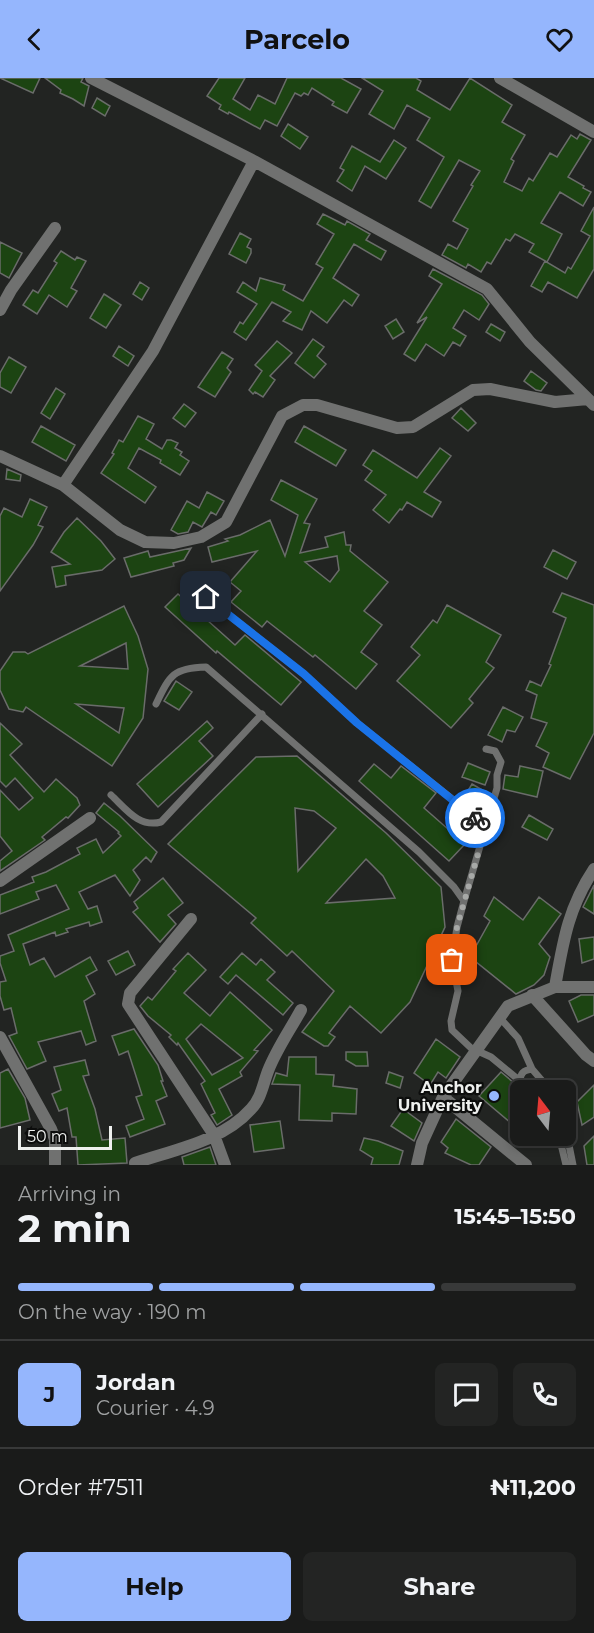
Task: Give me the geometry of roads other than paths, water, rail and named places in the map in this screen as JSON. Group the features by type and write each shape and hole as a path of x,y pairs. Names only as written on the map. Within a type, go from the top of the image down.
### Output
{"street":[{"path":"91,78 254,161 487,288 530,342 591,402"},
{"path":"500,78 594,132"},
{"path":"63,485 153,351 254,161"},
{"path":"0,310 11,290 55,228"},
{"path":"0,456 63,485 120,530 146,542 174,543 201,537 226,522 282,417 303,405 317,405 397,428 413,427 473,390 490,389 555,402 591,402"},
{"path":"0,881 90,818"},
{"path":"555,987 566,927 582,888 594,869"},
{"path":"191,919 130,993 128,1004 214,1135 225,1165"},
{"path":"417,1165 422,1143 443,1097 508,1006 555,987 594,987"},
{"path":"532,995 594,1061"},
{"path":"135,1163 214,1135 234,1124 253,1108 268,1071 301,1010"},
{"path":"0,1037 51,1129 55,1139 55,1165"},
{"path":"443,1097 526,1165"}],"lane":[{"path":"206,597 304,674 357,723 486,826"},
{"path":"156,704 167,681 184,668 206,667 419,852 454,887 464,901"},
{"path":"111,795 142,822 151,825 161,822 262,714"},
{"path":"486,749 495,751 501,762 497,775 497,788 457,927 452,960 458,991 451,1021 452,1030 471,1048 491,1057 519,1080"},
{"path":"499,1017 518,1038 532,1069 541,1080"},
{"path":"520,1080 523,1072 532,1069"},
{"path":"561,1146 566,1165"},
{"path":"569,1146 573,1165"}],"place":[{"name":"Anchor University","path":"494,1096"}]}
